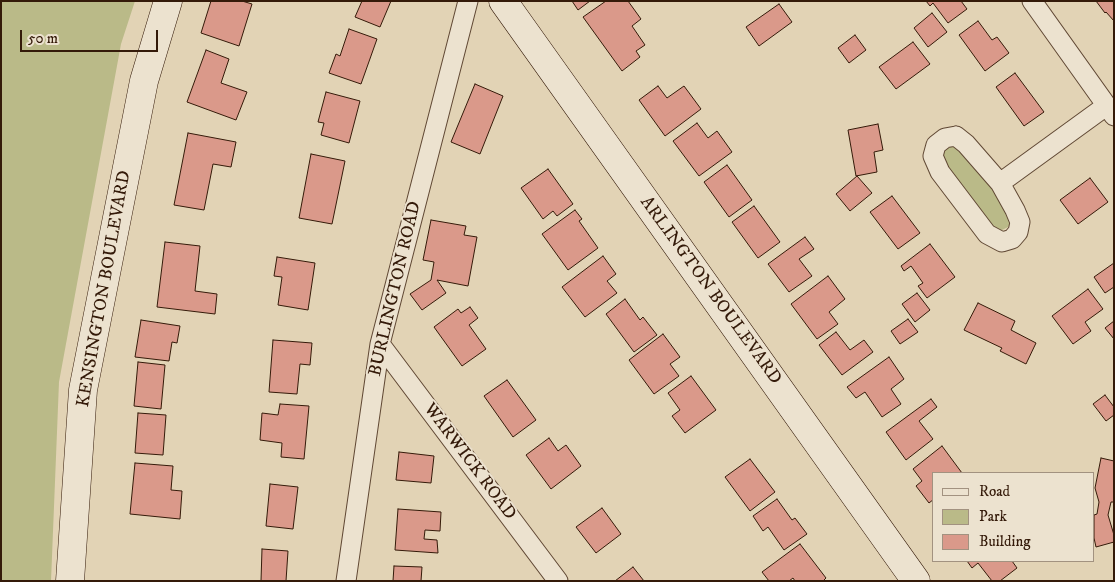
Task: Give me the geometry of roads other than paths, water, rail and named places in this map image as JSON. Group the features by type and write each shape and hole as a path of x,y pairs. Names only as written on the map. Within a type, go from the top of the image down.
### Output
{"street":[{"name":"KENSINGTON BOULEVARD","path":"70,581 83,390 144,81 168,1"},
{"name":"BURLINGTON ROAD","path":"346,581 380,344 468,1"},
{"name":"ARLINGTON BOULEVARD","path":"503,1 916,581"},
{"path":"1000,183 1110,111 1032,1"},
{"path":"956,136 966,144 1000,183 1020,222 1018,232 1012,240 1002,242 987,234 940,172 933,156 936,146 945,138 956,136"},
{"name":"WARWICK ROAD","path":"380,344 558,581"}]}
